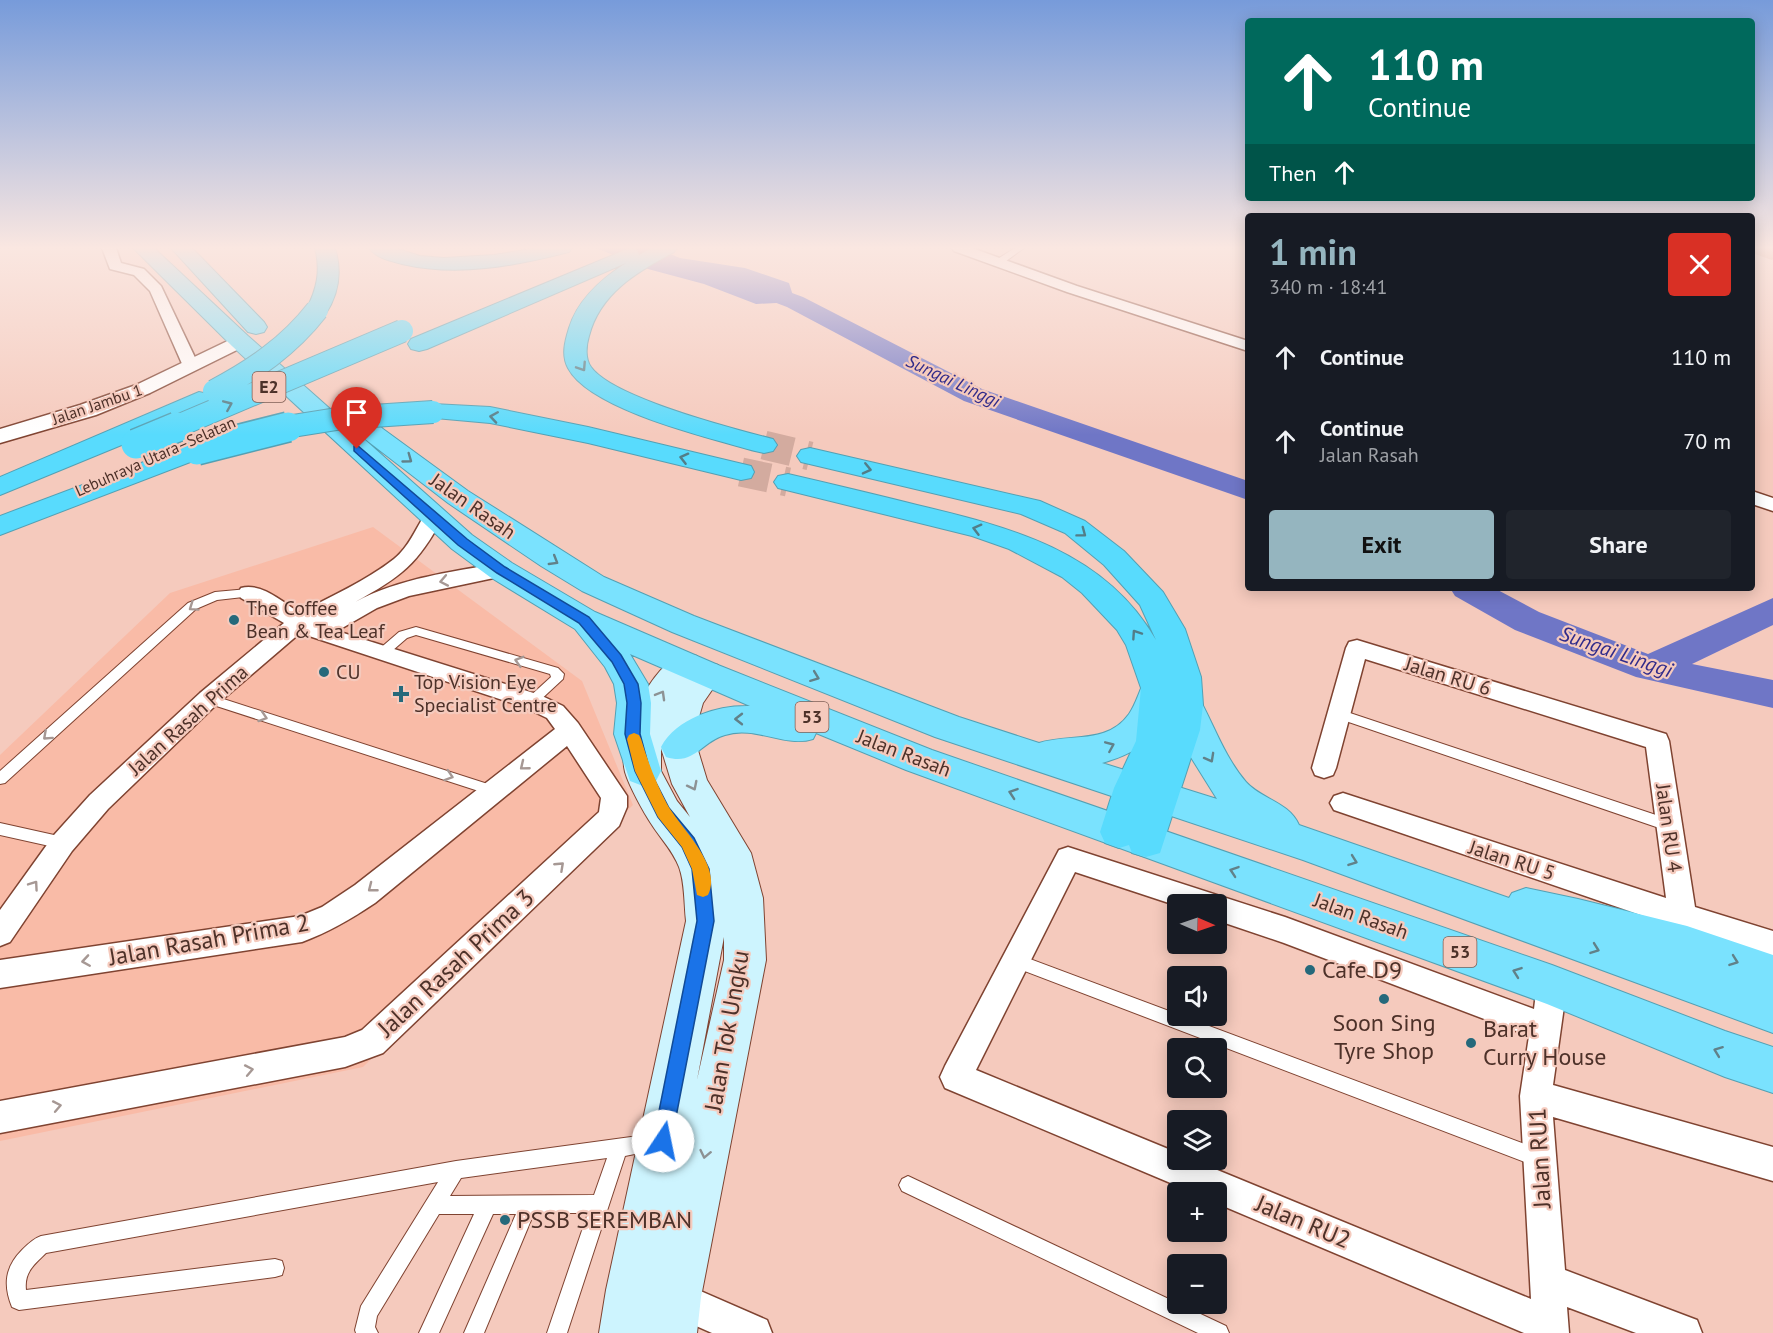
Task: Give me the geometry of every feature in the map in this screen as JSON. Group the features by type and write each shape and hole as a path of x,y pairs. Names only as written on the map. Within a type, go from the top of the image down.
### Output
{"highway":[{"name":"Jalan Rasah","path":"208,310 433,517 501,570 584,620 699,665 919,760 1552,985 1725,1054 1773,1070"},
{"name":"Jalan Rasah","path":"239,310 374,434 477,510 593,584 682,624 947,728 1310,845 1773,1012"},
{"path":"0,487 115,439 199,399 259,366 286,345 317,310"},
{"name":"Lebuhraya Utara–Selatan","path":"0,505 145,450 478,310"},
{"path":"588,310 580,326 575,357 583,372 601,387 694,426 764,445"},
{"path":"0,525 197,450 262,431 377,412 490,415 588,435 741,472"},
{"name":"Lebuhraya Utara–Selatan","path":"0,525 145,450"},
{"path":"810,456 1030,507 1075,527 1114,558 1152,599 1169,629 1184,677 1172,696 1125,740 1103,750 1031,754"},
{"path":"788,482 981,529 1046,554 1073,570 1093,586 1128,622 1205,751 1234,794 1310,845"},
{"path":"584,620 616,659 631,684 634,703 633,734 643,771"},
{"path":"682,624 699,665 761,656"},
{"path":"1132,836 1145,792 1183,730 1172,696"},
{"path":"679,747 696,733 717,722 748,719 770,721 919,760"},
{"path":"1412,883 1578,917 1685,930 1773,975"}],"main road":[{"name":"Jalan Tok Ungku","path":"651,1313 745,960 743,898 732,853 690,784 679,747 679,727 699,665"},
{"name":"Jalan Tok Ungku","path":"651,1313 641,1144 706,921 700,869 688,843 664,812 643,771 644,736 663,690 699,665"}],"street":[{"path":"165,310 190,366"},
{"path":"1142,310 1245,345"},
{"name":"Jalan Jambu 1","path":"0,436 88,410 143,388 240,341"},
{"path":"1755,498 1773,505"},
{"name":"Jalan Rasah Prima","path":"0,933 63,843 99,802 208,699 358,591 402,563 418,543 433,517"},
{"name":"Jalan Rasah Prima","path":"307,628 397,593 501,570"},
{"name":"Jalan Rasah Prima 3","path":"0,1117 345,1052 372,1042 610,818 614,807 614,796 570,730 555,712 532,701 381,654 307,628 260,597 248,593"},
{"name":"Jalan RU 6","path":"1324,768 1357,648 1658,741"},
{"name":"Jalan Rasah Prima 2","path":"0,974 302,928 332,916 365,894 570,730"},
{"name":"Jalan RU 4","path":"1658,741 1668,825 1685,930"},
{"name":"Jalan RU 5","path":"1343,802 1685,930 1773,944"},
{"path":"1014,960 1068,858 1178,894"},
{"path":"1285,930 1287,890"},
{"path":"1227,911 1285,930 1546,1029"},
{"name":"Jalan RU2","path":"1014,960 956,1077 1551,1329"},
{"name":"Jalan RU1","path":"1551,1329 1536,1096 1552,985"},
{"path":"1536,1096 1773,1164"},
{"path":"1547,1281 1684,1333"},
{"path":"651,1313 754,1333"}],"lane":[{"path":"0,779 192,606 215,596 248,593"},
{"path":"381,654 403,635 416,632 554,670 558,674 553,683 532,701"},
{"path":"208,699 494,791"},
{"path":"1338,714 1668,825"},
{"path":"0,829 63,843"},
{"path":"1014,960 1540,1159"},
{"path":"275,1268 19,1300 13,1282 16,1272 41,1245 456,1170 641,1144"},
{"path":"557,1333 601,1204 641,1144"},
{"path":"368,1333 365,1330 368,1313 456,1170"},
{"path":"908,1185 1219,1333"},
{"path":"434,1205 487,1207 601,1204"},
{"path":"474,1333 528,1206"},
{"path":"429,1333 487,1207"}],"shaded area":[{"path":"373,527 582,681 633,805 363,1067 0,1141 0,755 170,593"}],"waterway":[{"name":"Sungai Linggi","path":"811,310 973,395 1245,490"},
{"name":"Sungai Linggi","path":"1472,591 1527,621 1649,668"},
{"path":"1649,668 1742,627 1773,610"},
{"name":"Sungai Linggi","path":"1649,668 1773,694"}],"tunnel":[{"path":"764,445 810,456"},
{"path":"741,472 788,482"}],"slow traffic":[{"path":"634,739 643,771 664,812 688,843 700,869 703,890"}],"place":[{"name":"The Coffee Bean & Tea Leaf","path":"234,620"},
{"name":"CU","path":"324,672"},
{"name":"Top Vision Eye Specialist Centre","path":"401,694"},
{"name":"Cafe D9","path":"1310,970"},
{"name":"Soon Sing Tyre Shop","path":"1384,999"},
{"name":"Barat Curry House","path":"1471,1043"},
{"name":"PSSB SEREMBAN","path":"505,1220"}],"route":[{"path":"357,449 462,542 501,570 584,620 616,659 631,684 634,703 633,734 643,771 664,812 688,843 700,869 706,921 663,1141"}]}
